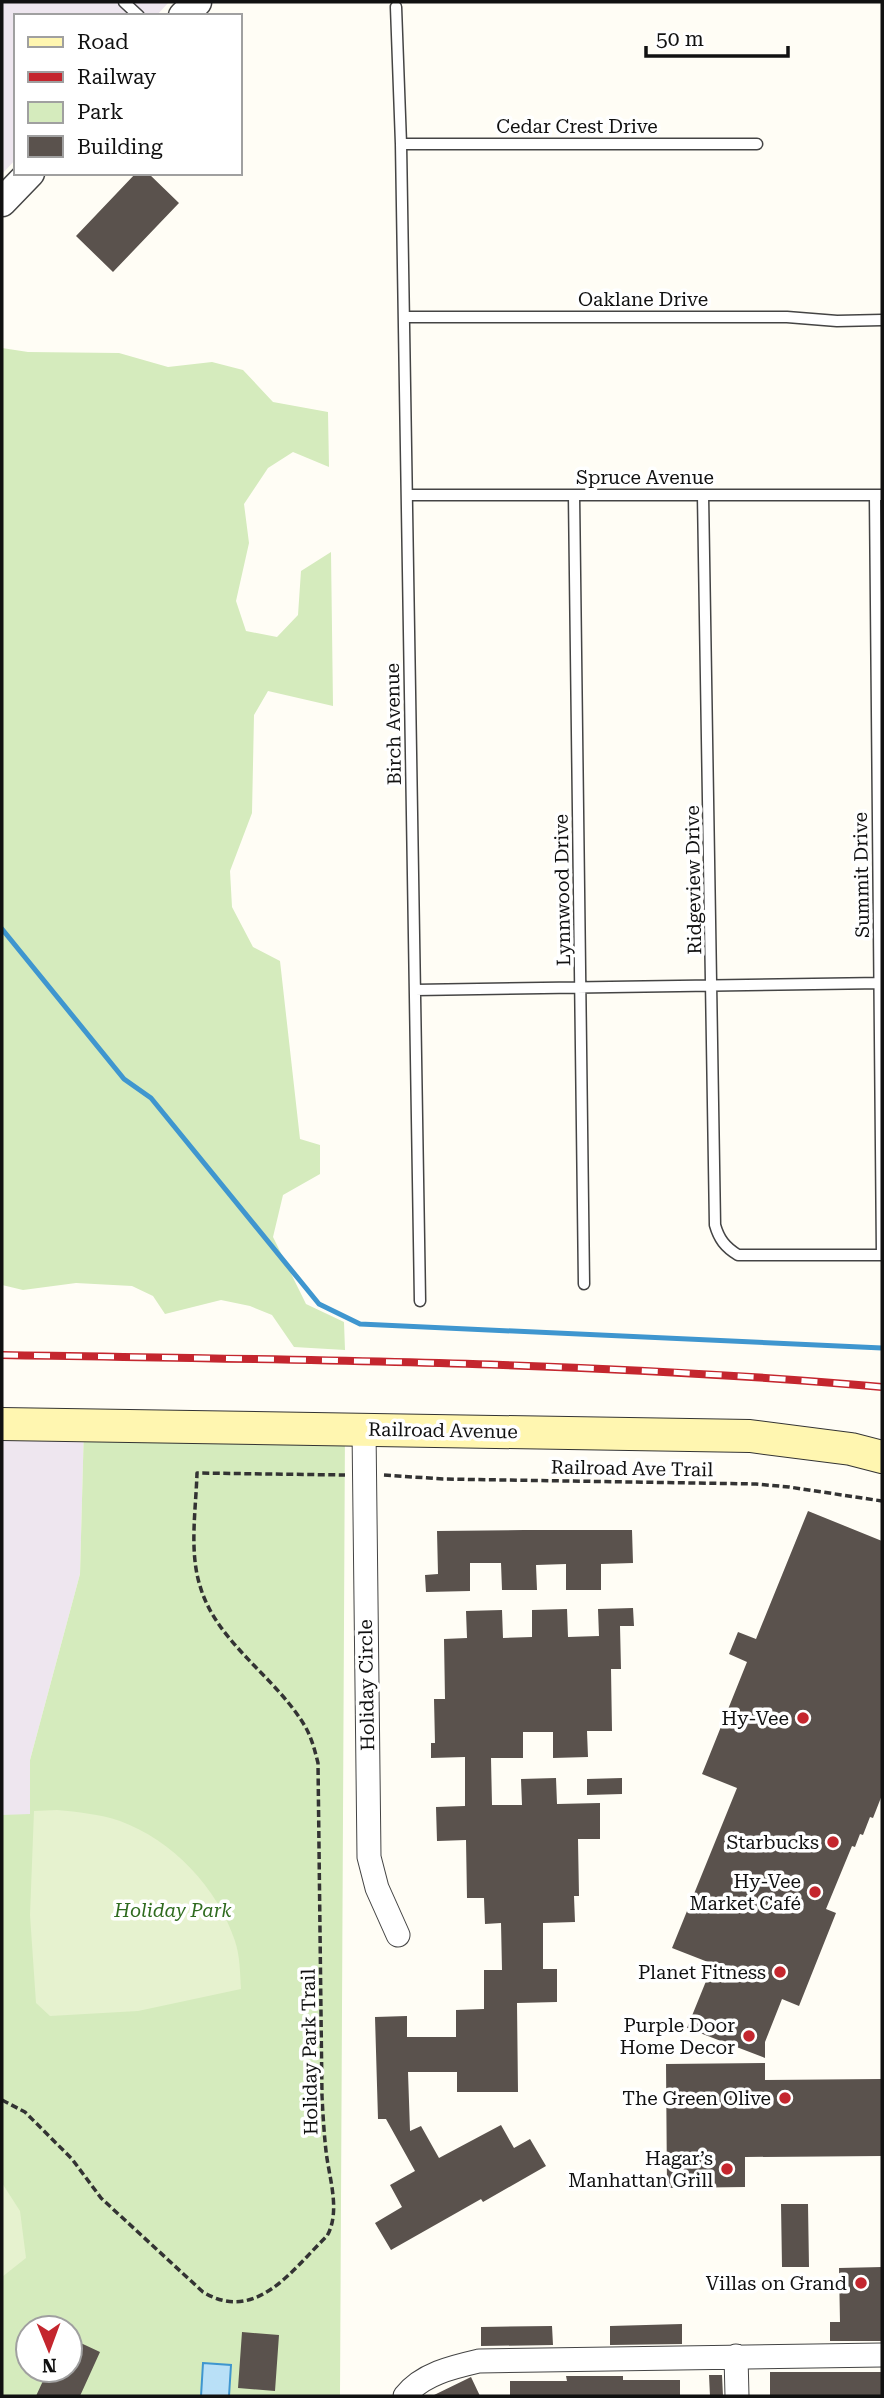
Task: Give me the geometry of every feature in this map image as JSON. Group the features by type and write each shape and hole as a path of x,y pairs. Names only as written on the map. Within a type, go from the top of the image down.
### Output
{"main road":[{"name":"Railroad Avenue","path":"2,1424 750,1436 851,1449 882,1457"}],"street":[{"path":"2,202 28,175"},
{"name":"Holiday Circle","path":"364,1429 369,1857 377,1888 398,1935"},
{"path":"405,2396 430,2376 478,2361 882,2354"},
{"path":"736,2356 737,2396"}],"lane":[{"path":"124,2 137,14"},
{"name":"Birch Avenue","path":"396,7 401,145 420,1301"},
{"name":"Cedar Crest Drive","path":"401,145 757,144"},
{"name":"Oaklane Drive","path":"404,317 788,317 837,321 882,320"},
{"name":"Spruce Avenue","path":"407,495 878,495"},
{"name":"Lynnwood Drive","path":"574,495 584,1284"},
{"name":"Ridgeview Drive","path":"703,495 715,1225 718,1236 727,1248 738,1255 882,1255"},
{"name":"Summit Drive","path":"878,495 882,1255"},
{"path":"415,990 881,983"}],"path":[{"name":"Holiday Park Trail","path":"2,2100 25,2112 72,2159 119,2217 203,2292 216,2300 237,2302 258,2299 271,2290 327,2236 333,2226 334,2205 324,2135 322,2096 318,1763 313,1742 295,1711 214,1617 200,1587 195,1544 197,1473 353,1475"},
{"name":"Railroad Ave Trail","path":"380,1475 457,1479 756,1484 882,1501"}],"shaded area":[{"path":"2,2 169,2 158,14 14,14 14,161 2,174"},
{"path":"2,1423 84,1425 80,1574 30,1760 30,1815 2,1815"}],"green space":[{"path":"2,348 28,352 119,353 168,367 212,362 243,370 273,402 328,412 329,467 293,452 268,468 244,504 249,543 236,601 246,631 277,637 298,615 301,571 331,552 333,706 268,691 254,715 252,813 230,871 232,907 253,947 280,961 300,1139 320,1145 320,1174 283,1195 273,1237 306,1304 344,1322 345,1350 294,1347 272,1315 250,1306 221,1300 165,1314 153,1296 132,1286 76,1283 23,1290 2,1285"},
{"name":"Holiday Park","path":"84,1425 345,1429 340,2396 2,2396 2,1815 30,1814 30,1760 80,1574"},
{"path":"57,1810 96,1815 139,1829 158,1840 191,1868 227,1921 238,1952 241,1989 138,2011 50,2016 36,2003 30,1915 34,1811"},
{"path":"2,2183 20,2211 26,2258 2,2277"}],"water":[{"path":"203,2363 231,2365 229,2396 201,2396"}],"building":[{"path":"134,175 150,175 179,203 113,272 76,236"},
{"name":"Hy-Vee","path":"808,1511 882,1541 882,1795 863,1835 860,1834 855,1847 852,1846 826,1909 836,1913 799,2006 782,1999 765,2042 765,2058 687,2028 713,1964 672,1948 737,1788 702,1774 747,1662 729,1654 738,1632 756,1639"},
{"path":"632,1530 633,1563 601,1564 601,1590 566,1590 566,1564 536,1565 537,1590 502,1590 501,1563 470,1563 470,1591 426,1592 425,1575 438,1574 437,1531"},
{"path":"633,1608 634,1626 620,1626 621,1669 611,1669 612,1731 587,1731 588,1757 553,1758 553,1732 523,1732 523,1758 491,1758 492,1805 522,1805 521,1779 556,1778 557,1804 600,1803 600,1839 578,1839 579,1896 574,1896 575,1922 543,1923 543,1969 557,1969 557,2002 517,2003 518,2092 457,2092 457,2072 408,2072 410,2131 421,2126 439,2158 501,2125 514,2148 530,2139 546,2166 391,2250 375,2223 402,2207 390,2185 415,2171 386,2119 378,2119 375,2017 407,2016 407,2037 456,2037 456,2010 484,2009 484,1970 502,1970 501,1923 485,1924 484,1898 467,1898 466,1840 437,1841 436,1807 465,1806 465,1757 431,1758 431,1743 435,1743 434,1699 445,1699 444,1639 467,1638 466,1611 502,1610 503,1638 532,1637 532,1610 567,1609 568,1637 599,1636 598,1609"},
{"path":"622,1778 622,1794 587,1795 587,1779"},
{"path":"765,2063 765,2080 882,2079 882,2156 745,2157 745,2187 667,2188 666,2064"},
{"path":"781,2204 808,2204 809,2267 782,2267"},
{"path":"882,2267 882,2341 830,2341 830,2322 840,2322 839,2268"},
{"path":"682,2324 682,2344 610,2345 610,2326"},
{"path":"552,2326 553,2345 481,2346 481,2327"},
{"path":"242,2332 279,2335 275,2391 238,2388"},
{"path":"84,2345 100,2352 80,2396 36,2396 42,2384 84,2384"},
{"path":"770,2372 882,2372 882,2396 770,2396"},
{"path":"709,2375 722,2375 723,2396 710,2396"},
{"path":"566,2376 680,2380 680,2396 510,2396 510,2381 567,2381"},
{"path":"471,2377 480,2396 432,2396"}],"waterway":[{"path":"2,929 124,1079 151,1098 319,1304 360,1324 882,1348"}],"railway":[{"path":"2,1355 332,1360 552,1367 772,1378 882,1387"}],"place":[{"name":"Hy-Vee","path":"803,1718"},
{"name":"Starbucks","path":"833,1842"},
{"name":"Hy-Vee Market Café","path":"815,1892"},
{"name":"Planet Fitness","path":"780,1972"},
{"name":"Purple Door Home Decor","path":"749,2036"},
{"name":"The Green Olive","path":"785,2098"},
{"name":"Hagar’s Manhattan Grill","path":"727,2169"},
{"name":"Villas on Grand","path":"861,2283"}]}
